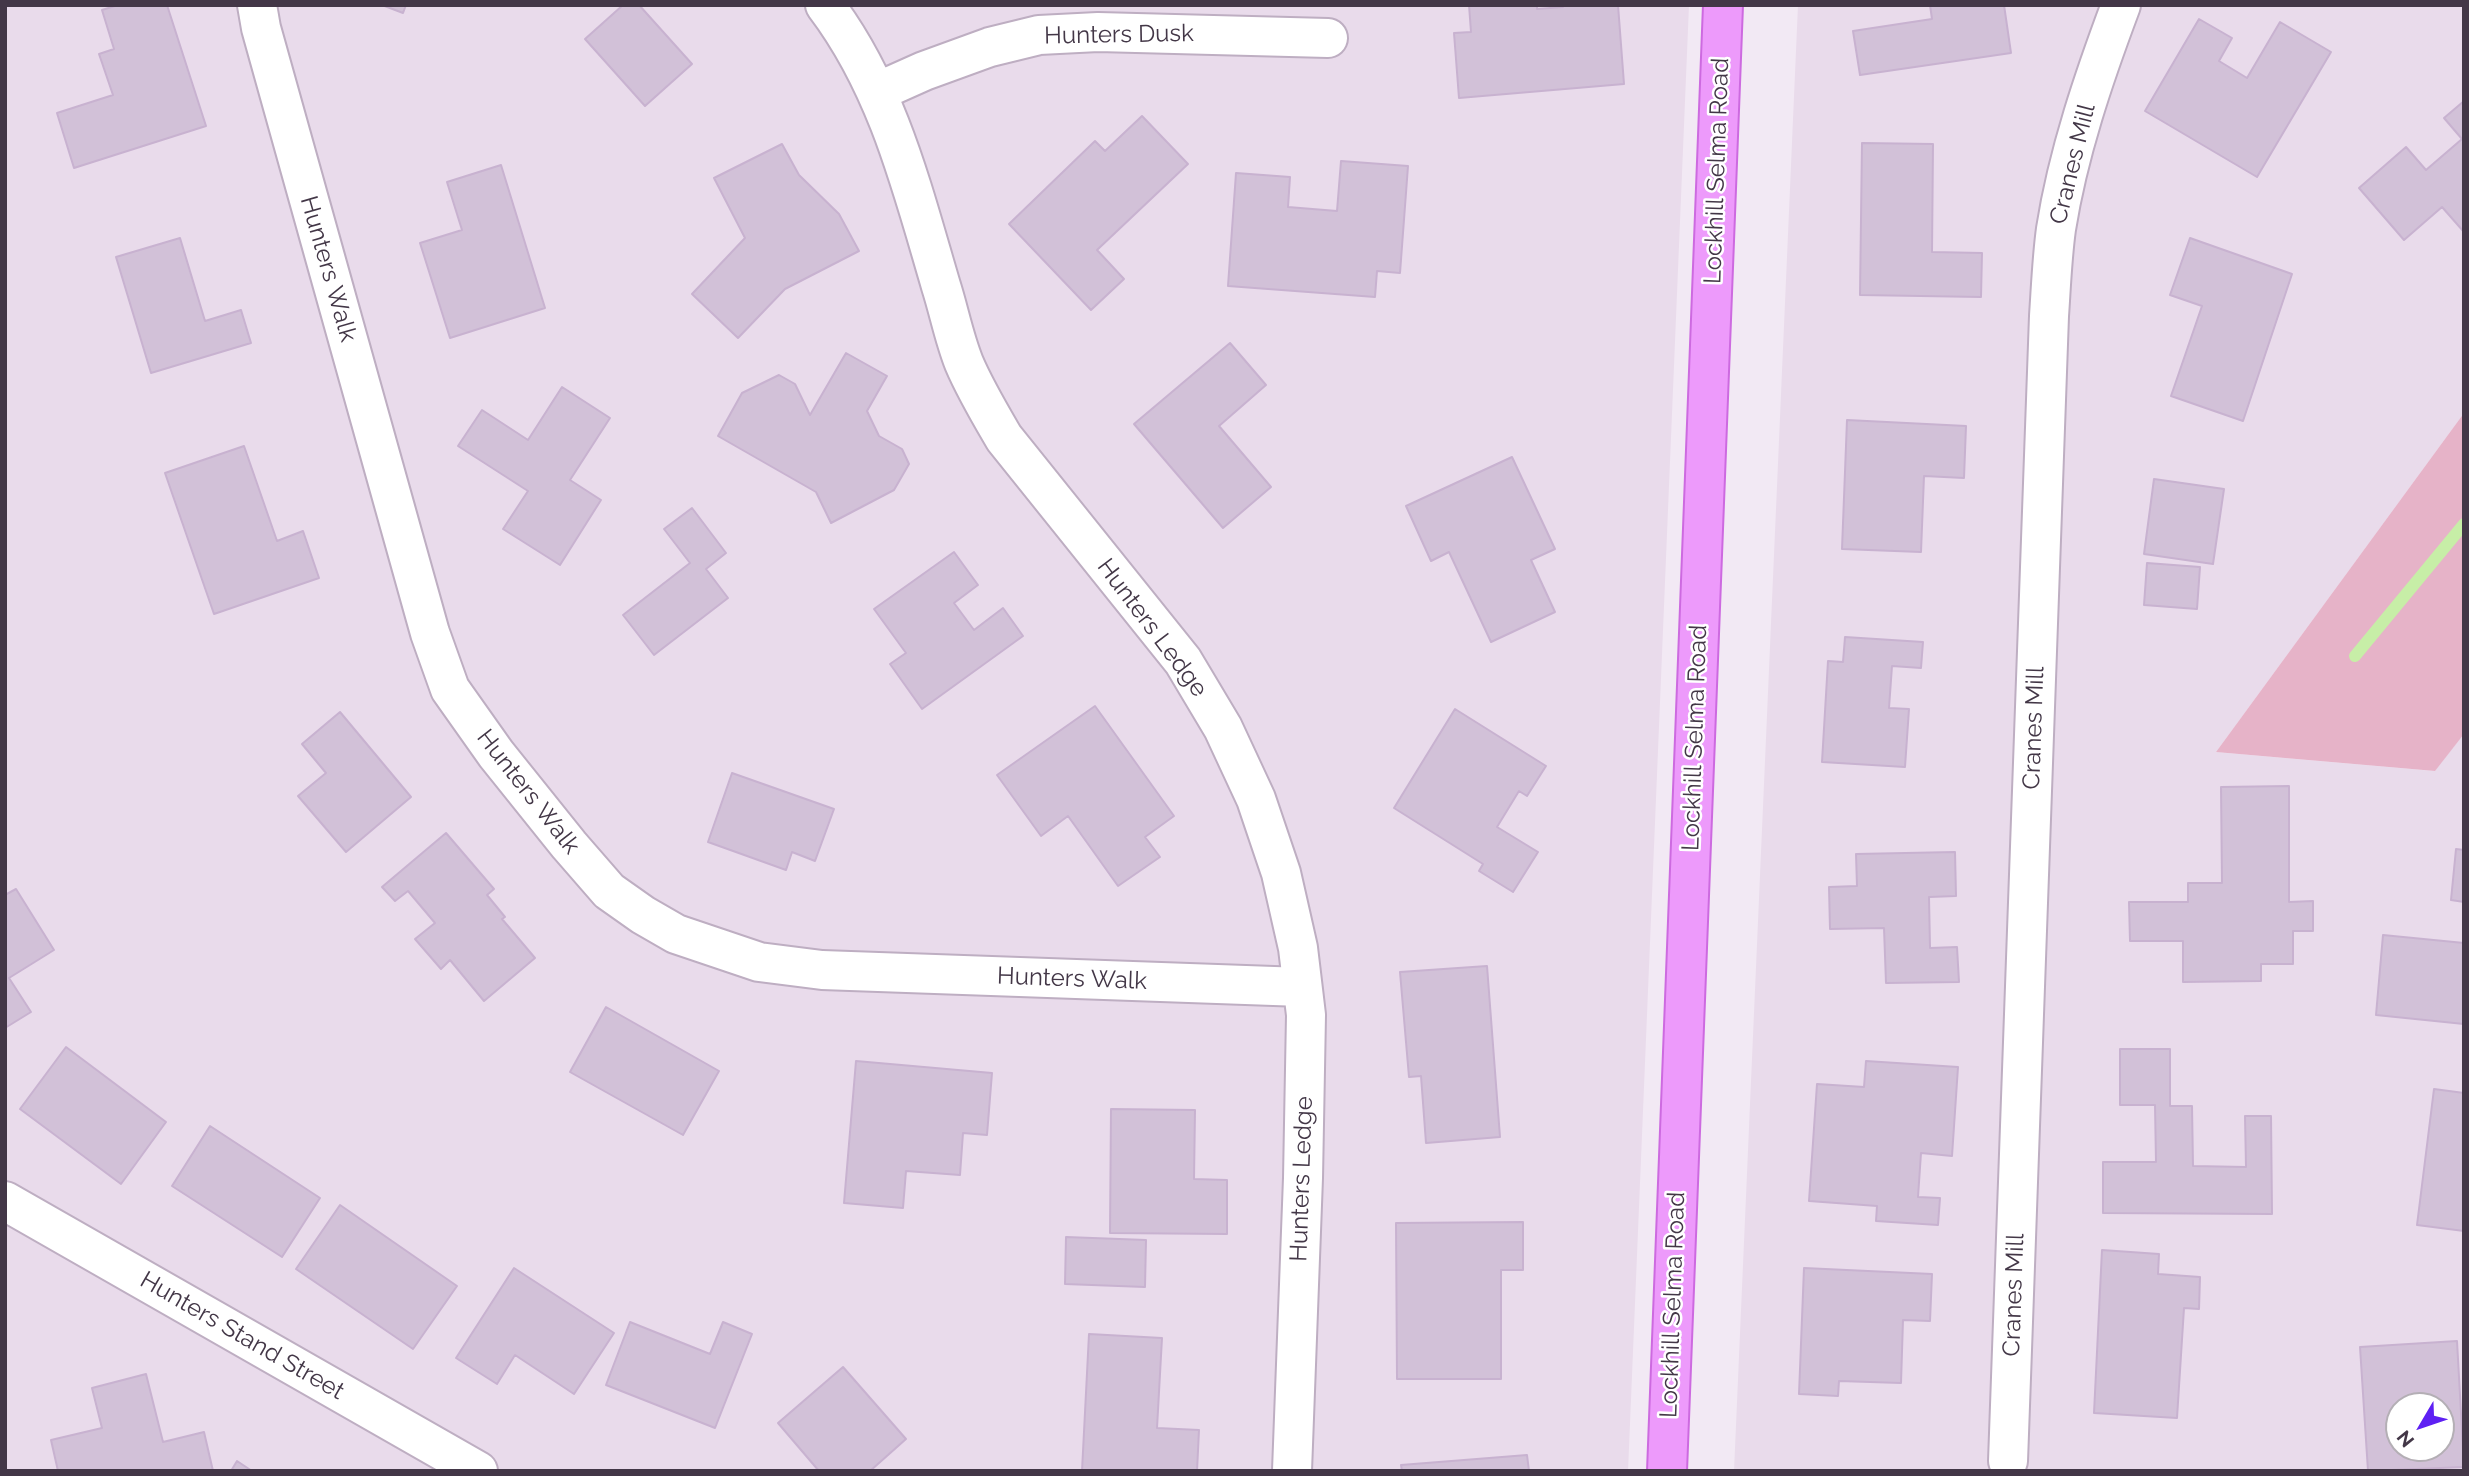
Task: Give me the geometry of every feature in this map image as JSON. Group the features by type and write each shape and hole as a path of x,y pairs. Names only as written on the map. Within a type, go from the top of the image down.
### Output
{"main road":[{"name":"Lockhill Selma Road","path":"1667,1471 1723,5"}],"street":[{"name":"Hunters Walk","path":"257,5 426,620 450,689 496,754 609,891 676,934 759,962 822,970 1303,987"},
{"name":"Hunters Ledge","path":"825,5 865,66 877,92 904,161 963,361 982,401 1004,438 1183,662 1229,740 1256,799 1281,873 1298,948 1306,1014 1293,1471"},
{"name":"Cranes Mill","path":"2008,1461 2049,316 2056,229 2075,146 2099,62 2120,5"},
{"name":"Hunters Dusk","path":"877,92 924,71 990,47 1039,34 1098,32 1328,38"},
{"name":"Hunters Stand Street","path":"5,1201 478,1471"}],"shaded area":[{"path":"5,5 1689,5 1628,1471 5,1471"},
{"path":"1798,5 2464,5 2464,413 2216,752 2434,771 2464,734 2464,1471 1734,1471"},
{"path":"2464,413 2464,734 2435,771 2216,752"}],"building":[{"path":"118,5 167,5 206,126 74,168 57,113 113,95 99,54 114,49 102,10"},
{"path":"382,5 406,5 403,13"},
{"path":"623,5 639,5 692,64 645,106 585,39"},
{"path":"1469,5 1537,5 1537,9 1563,5 1618,5 1624,84 1459,98 1454,33 1471,32"},
{"path":"1930,5 2004,5 2011,53 1860,75 1853,31 1932,19"},
{"path":"2199,19 2232,38 2219,61 2247,78 2280,22 2331,52 2257,177 2145,111"},
{"path":"2464,101 2464,232 2442,207 2404,240 2359,188 2406,147 2426,170 2462,139 2444,118"},
{"path":"1142,116 1188,164 1097,250 1124,279 1091,310 1009,224 1095,141 1105,151"},
{"path":"1862,143 1933,144 1932,252 1982,253 1981,297 1860,295"},
{"path":"782,144 799,175 839,214 859,251 785,289 738,338 692,294 745,238 714,178"},
{"path":"1341,161 1408,166 1400,273 1377,271 1375,297 1228,286 1236,173 1290,177 1288,207 1337,211"},
{"path":"501,165 545,308 450,338 420,243 462,230 447,182"},
{"path":"180,238 205,321 241,310 251,343 151,373 116,257"},
{"path":"2190,238 2292,274 2243,421 2171,396 2202,306 2170,295"},
{"path":"1230,343 1266,385 1219,426 1271,487 1223,528 1134,424"},
{"path":"846,353 887,376 867,411 879,436 902,449 909,464 894,490 831,523 816,492 718,436 742,393 779,375 795,384 810,415"},
{"path":"562,387 610,418 570,480 601,500 560,565 503,529 528,491 458,446 482,410 528,440"},
{"path":"1847,420 1966,426 1964,478 1924,476 1921,552 1842,549"},
{"path":"244,446 277,541 303,531 319,578 214,614 165,473"},
{"path":"1512,457 1555,549 1531,560 1555,612 1491,642 1449,552 1431,561 1406,506"},
{"path":"2154,479 2224,489 2213,564 2144,554"},
{"path":"692,508 726,553 706,569 728,598 654,655 623,615 690,563 664,529"},
{"path":"954,552 978,585 954,603 974,630 1003,608 1023,636 922,709 890,664 906,653 874,609"},
{"path":"2147,563 2200,567 2197,609 2144,605"},
{"path":"1845,637 1923,642 1921,668 1892,666 1889,708 1909,709 1905,767 1822,762 1828,661 1843,662"},
{"path":"1095,706 1174,816 1145,837 1160,857 1118,886 1068,816 1041,836 997,775"},
{"path":"1455,709 1546,766 1527,796 1519,791 1497,827 1538,852 1513,892 1479,871 1483,864 1394,808"},
{"path":"340,712 411,797 346,852 298,796 326,773 302,744"},
{"path":"732,773 834,809 815,861 792,852 786,870 708,842"},
{"path":"2289,786 2289,902 2313,901 2313,931 2293,931 2293,964 2261,964 2261,981 2183,982 2183,941 2130,941 2129,902 2188,902 2188,883 2222,883 2221,787"},
{"path":"446,833 494,889 487,895 505,917 502,919 535,958 484,1001 450,960 441,969 415,939 435,923 408,891 395,901 382,887"},
{"path":"2456,849 2464,850 2464,902 2451,900"},
{"path":"1955,852 1956,896 1929,897 1930,948 1957,947 1959,982 1886,983 1884,928 1830,929 1829,887 1857,886 1856,854"},
{"path":"16,889 54,950 9,978 31,1012 5,1028 5,895"},
{"path":"2383,935 2464,943 2464,1024 2376,1015"},
{"path":"1487,966 1500,1137 1426,1143 1421,1076 1409,1077 1400,972"},
{"path":"606,1007 719,1071 683,1135 570,1072"},
{"path":"66,1047 166,1122 121,1184 20,1109"},
{"path":"2120,1049 2170,1049 2170,1106 2192,1106 2193,1166 2246,1167 2245,1116 2271,1116 2272,1214 2103,1213 2103,1162 2156,1162 2155,1105 2120,1105"},
{"path":"856,1061 992,1073 987,1135 963,1133 960,1175 906,1171 903,1208 844,1203"},
{"path":"1866,1061 1958,1067 1952,1156 1921,1153 1918,1197 1940,1198 1938,1225 1876,1221 1877,1206 1809,1201 1817,1084 1864,1087"},
{"path":"2434,1089 2464,1093 2464,1231 2417,1225"},
{"path":"1111,1109 1195,1110 1194,1179 1227,1180 1227,1234 1110,1233"},
{"path":"210,1126 320,1198 282,1257 172,1186"},
{"path":"340,1205 457,1286 413,1349 296,1269"},
{"path":"1523,1222 1523,1270 1501,1270 1501,1379 1397,1379 1396,1223"},
{"path":"1066,1237 1146,1240 1145,1287 1065,1284"},
{"path":"2102,1250 2159,1254 2158,1274 2200,1277 2199,1309 2184,1308 2177,1418 2094,1413"},
{"path":"514,1268 614,1333 574,1394 515,1355 497,1384 456,1358"},
{"path":"1804,1268 1932,1274 1930,1321 1903,1320 1901,1383 1839,1381 1838,1396 1799,1394"},
{"path":"630,1322 710,1354 723,1322 752,1334 715,1428 606,1385"},
{"path":"1089,1334 1162,1338 1157,1428 1199,1430 1197,1471 1082,1471"},
{"path":"2457,1341 2464,1467 2368,1471 2360,1347"},
{"path":"843,1367 906,1439 870,1471 819,1471 778,1423"},
{"path":"146,1374 163,1442 204,1432 213,1471 58,1471 51,1440 102,1428 92,1388"},
{"path":"1527,1455 1529,1471 1402,1471 1401,1465"},
{"path":"237,1461 252,1471 231,1471"}],"waterway":[{"path":"2355,656 2464,524"}]}
